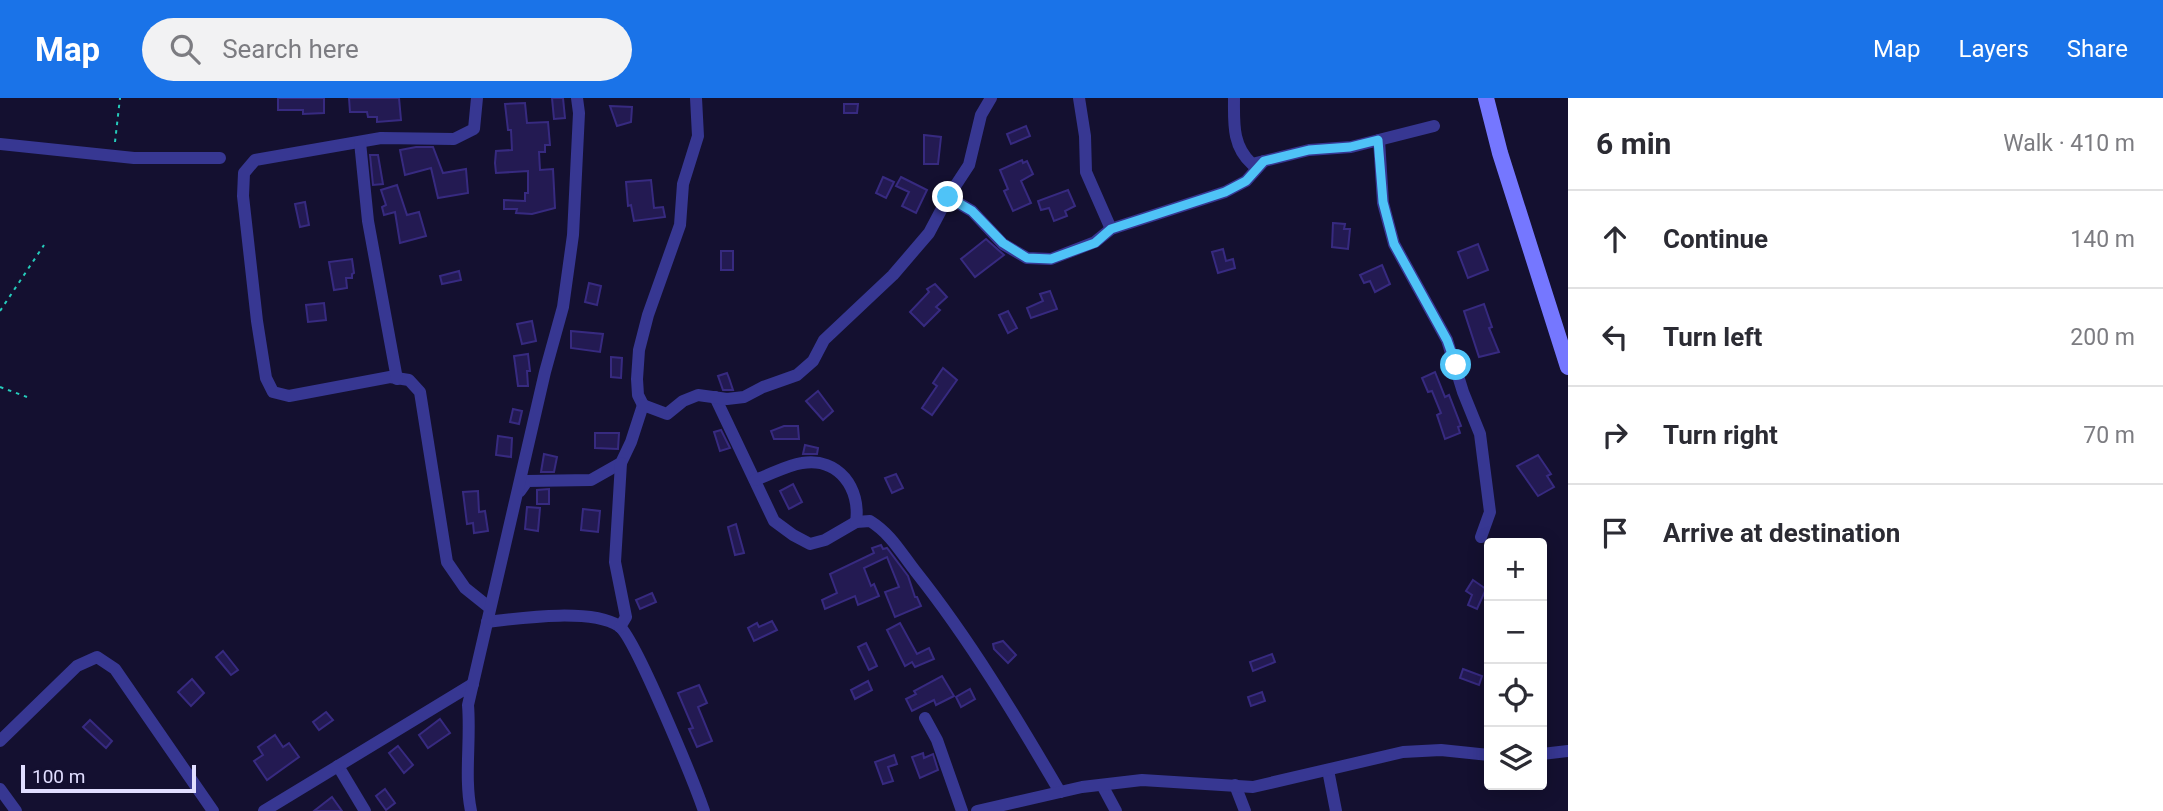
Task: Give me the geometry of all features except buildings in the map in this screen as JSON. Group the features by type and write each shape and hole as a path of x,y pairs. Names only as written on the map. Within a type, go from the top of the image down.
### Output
{"street":[{"path":"477,98 474,129 454,139 381,138 255,160 244,173 243,196 266,377 273,392 289,396 390,377 409,380 420,392 447,562 465,588 490,608"},
{"path":"471,811 468,705 563,307 573,235 579,113 577,98"},
{"path":"696,98 698,136 683,184 680,225 648,315 639,350 638,395 643,405 667,414 683,401 698,395 744,397 762,387 797,375 813,360 824,340 893,275 929,233 969,165 981,115 991,98"},
{"path":"1079,98 1085,136 1086,172 1111,229"},
{"path":"1234,98 1233,127 1238,146 1252,164 1309,150 1350,147 1434,126"},
{"path":"1486,98 1500,153 1568,367"},
{"path":"1378,140 1383,202 1394,244 1447,340 1463,392 1480,434 1490,512 1482,537"},
{"path":"360,142 368,221 397,379"},
{"path":"0,144 114,157 170,160 220,158"},
{"path":"948,197 972,211 1003,243 1027,258 1051,259 1095,243 1111,229 1225,192 1246,181 1264,161"},
{"path":"715,397 775,521 810,544 825,540 856,522 870,521 881,528 932,591 1021,725 1060,792"},
{"path":"620,627 626,617 615,562 621,463 643,405"},
{"path":"755,480 803,462 826,465 843,474 855,491 858,508 856,522"},
{"path":"517,494 527,481 592,480 621,463"},
{"path":"487,622 546,615 603,619 620,627 629,637 704,811"},
{"path":"0,741 77,666 97,657 115,669 213,811"},
{"path":"264,811 473,684"},
{"path":"925,718 937,740 962,811"},
{"path":"977,811 1019,806 1060,792 1142,779 1254,787 1403,752 1441,750 1484,754"},
{"path":"1547,753 1568,751"},
{"path":"338,766 365,811"},
{"path":"1328,770 1336,811"},
{"path":"1102,785 1115,811"},
{"path":"1235,785 1245,811"},
{"path":"0,789 16,811"}],"path":[{"path":"114,157 120,98"},
{"path":"0,311 44,245"},
{"path":"0,387 27,397"}],"route":[{"path":"948,197 972,211 1003,243 1027,258 1051,259 1095,243 1111,229 1225,192 1246,181 1264,161 1309,150 1350,147 1378,140 1383,202 1394,244 1447,340 1456,365"}]}
